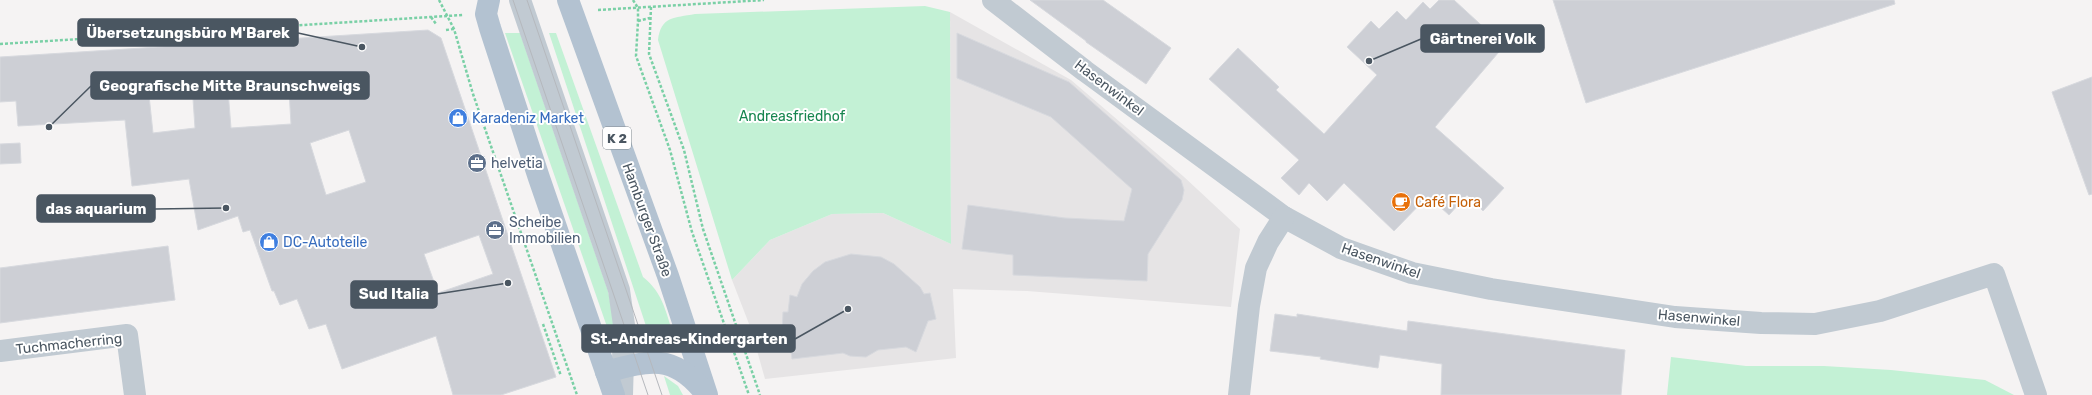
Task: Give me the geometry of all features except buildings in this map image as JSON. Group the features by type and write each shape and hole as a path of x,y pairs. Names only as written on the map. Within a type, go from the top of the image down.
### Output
{"main road":[{"name":"Hamburger Straße","path":"568,0 668,276 707,395"},
{"path":"482,5 539,178 615,370 614,395"},
{"name":"Hamburger Straße","path":"615,370 651,362 672,364 686,373 707,395"}],"street":[{"path":"520,0 619,290 623,307 624,325 615,370 622,395"},
{"name":"Hasenwinkel","path":"993,0 1110,90 1284,217 1341,248 1412,273 1491,289 1675,317 1761,323 1815,324 1880,311 1994,274 2036,395"},
{"path":"1239,395 1249,306 1256,268 1268,242 1284,217"},
{"name":"Tuchmacherring","path":"0,351 127,335 135,395"}],"path":[{"path":"439,0 454,29 473,94 577,395"},
{"path":"633,0 638,8 636,56 670,150 692,232 749,395"},
{"path":"638,8 764,0"},
{"path":"652,7 650,18 649,54 684,150 703,229 760,395"},
{"path":"0,44 447,16"},
{"path":"431,17 436,24"},
{"path":"638,21 650,18"},
{"path":"446,30 454,29"},
{"path":"542,324 561,376"}],"shaded area":[{"path":"950,12 1071,80 1183,176 1240,229 1231,307 1027,291 953,289 956,358 765,379 751,329 732,280 770,240 832,214 883,213 951,244"}],"green space":[{"name":"Andreasfriedhof","path":"925,6 950,12 951,244 883,213 832,214 770,240 732,280 658,40 662,26 665,22 675,18 695,14"},
{"path":"505,33 520,33 608,291 619,347 614,347"},
{"path":"549,33 556,33 643,277 650,283 659,296 673,333 659,332 649,335"},
{"path":"1671,357 1746,366 1824,366 1891,370 1985,380 2014,395 1667,395"},
{"path":"664,376 678,386 683,395 670,395"}],"tram line":[{"path":"513,0 648,395"},
{"path":"527,0 662,395"}],"place":[{"name":"Übersetzungsbüro M'Barek","path":"362,47"},
{"name":"Gärtnerei Volk","path":"1369,61"},
{"name":"Karadeniz Market","path":"458,118"},
{"name":"Geografische Mitte Braunschweigs","path":"49,127"},
{"name":"helvetia","path":"477,163"},
{"name":"Café Flora","path":"1401,202"},
{"name":"das aquarium","path":"226,208"},
{"name":"Scheibe Immobilien","path":"495,230"},
{"name":"DC-Autoteile","path":"269,242"},
{"name":"Sud Italia","path":"508,283"},
{"name":"St.-Andreas-Kindergarten","path":"848,309"}]}
